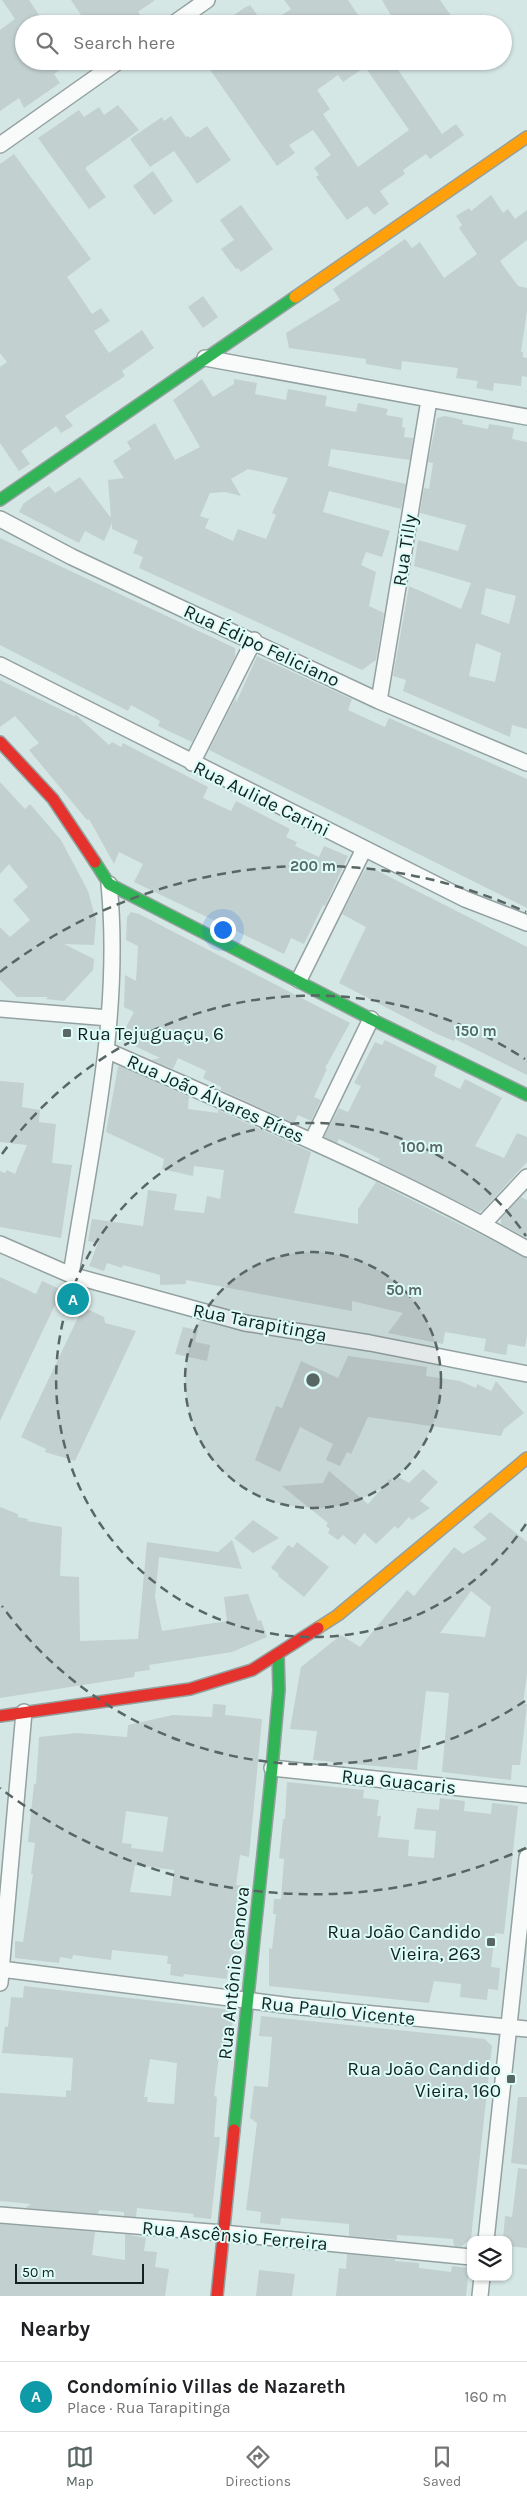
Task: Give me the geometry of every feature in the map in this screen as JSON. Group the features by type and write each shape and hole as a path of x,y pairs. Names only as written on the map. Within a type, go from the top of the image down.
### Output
{"street":[{"path":"185,15 206,0"},
{"path":"0,145 106,70"},
{"path":"0,500 527,137"},
{"path":"205,358 527,417"},
{"name":"Rua Tilly","path":"379,701 429,400"},
{"name":"Rua Édipo Feliciano","path":"0,519 72,557 254,640 379,701 527,763"},
{"path":"192,763 254,640"},
{"name":"Rua Aulide Carini","path":"0,665 465,899 527,923"},
{"path":"0,742 54,799 110,884 527,1095"},
{"path":"299,980 364,849"},
{"path":"71,1275 106,1050 114,962 110,884"},
{"path":"0,1009 109,1018"},
{"name":"Rua João Álvares Píres","path":"106,1050 312,1141 372,1018"},
{"path":"312,1141 482,1224 527,1249"},
{"path":"482,1224 527,1177"},
{"name":"Rua Tarapitinga","path":"0,1244 71,1275 245,1323 370,1343 527,1374"},
{"path":"0,1716 190,1689 252,1670 338,1615 520,1470 527,1458"},
{"name":"Rua Antônio Canova","path":"217,2296 272,1768 279,1690 278,1654"},
{"path":"1,1976 24,1712"},
{"name":"Rua Guacaris","path":"272,1768 527,1795"},
{"path":"486,2236 527,1857"},
{"name":"Rua Paulo Vicente","path":"1,1976 527,2029"},
{"name":"Rua Ascênsio Ferreira","path":"0,2215 223,2233 467,2257"},
{"path":"480,2296 482,2281"}],"building":[{"path":"2,0 29,0 39,15 15,15 15,19"},
{"path":"71,0 155,0 138,12 140,15 81,15"},
{"path":"284,0 348,0 358,15 282,15 291,9"},
{"path":"382,0 440,0 451,15 391,15"},
{"path":"250,5 257,15 234,15"},
{"path":"15,19 15,70 60,70 54,74 60,83 24,108 19,98 0,111 0,30"},
{"path":"210,70 361,70 343,82 338,75 317,90 330,109 323,114 358,167 409,130 367,70 398,70 442,134 456,124 464,135 430,159 426,154 403,170 405,174 380,191 389,204 374,215 367,206 347,220 316,177 319,175 314,168 331,155 313,130 289,145 295,153 277,166"},
{"path":"118,105 139,130 85,168 106,197 89,209 38,138 79,110 84,117 99,107 104,115"},
{"path":"171,116 186,137 190,138 207,126 231,160 197,184 174,151 150,167 130,139 162,117 164,121"},
{"path":"14,154 91,259 67,277 92,314 101,308 110,321 94,331 109,353 142,330 154,348 122,371 125,376 65,416 73,426 61,433 56,426 21,451 30,464 19,471 0,443 0,367 7,362 0,353 0,164"},
{"path":"153,171 173,201 154,215 133,186"},
{"path":"491,195 503,213 508,209 515,219 527,210 527,240 500,261 518,286 527,288 527,311 521,352 523,352 523,357 527,358 527,377 522,376 521,386 494,383 493,391 476,388 478,381 456,378 458,368 402,361 401,370 366,364 366,359 289,348 286,333 340,300 333,289 405,239 412,248 420,242 444,278 477,254 459,228 462,225 456,216 469,208 471,211"},
{"path":"241,205 273,249 241,272 238,268 236,269 221,249 234,240 220,220"},
{"path":"203,296 218,317 203,328 188,307"},
{"path":"202,379 213,397 234,384 234,379 257,383 255,394 286,400 288,389 327,396 325,406 356,412 358,403 388,409 386,415 403,418 404,437 413,438 410,460 331,449 328,466 406,484 401,509 329,491 323,512 390,531 382,557 366,552 361,565 376,572 369,606 384,613 376,660 362,670 139,568 143,557 133,553 138,541 112,529 112,523 104,541 85,531 79,543 19,512 24,503 49,486 55,493 80,477 111,518 108,480 124,478 113,461 131,449 127,442 155,423 175,460 200,447 173,400","holes":["248,469 288,478 272,513 276,515 266,539 238,529 233,541 205,528 209,519 200,516 210,493 225,492 241,496 231,479"]},
{"path":"445,416 463,420 462,424 488,429 489,424 514,428 512,439 527,442 527,729 512,725 510,737 403,691 406,680 393,676 409,586 461,609 471,583 414,566 418,540 458,551 466,525 420,513 424,488 429,489 433,463 428,462 437,418","holes":["486,588 516,596 509,624 481,614","476,643 501,653 495,682 469,676"]},
{"path":"0,538 235,648 235,657 192,742 158,726 160,721 131,705 128,711 0,645"},
{"path":"257,656 352,699 348,710 385,727 389,718 527,779 527,908 209,750 236,697 236,703"},
{"path":"0,680 74,716 76,715 109,745 112,742 121,747 123,743 208,787 203,798 231,811 236,801 290,829 286,837 297,842 295,846 319,857 324,846 348,856 325,906 323,905 304,944 291,938 284,954 134,882 143,864 119,852 114,864 89,819 87,820 29,750 39,743 15,716 0,727"},
{"path":"0,782 25,809 30,804 61,840 88,891 96,920 94,945 64,944 94,959 93,970 64,1001 46,999 48,997 17,997 0,980 0,927 10,937 30,920 13,900 28,887 9,864 0,874"},
{"path":"372,868 527,947 527,1075 455,1039 454,1041 437,1034 339,983 366,927 342,914 364,871"},
{"path":"131,912 139,914 350,1023 325,1068 327,1069 314,1097 321,1100 311,1121 298,1115 294,1123 221,1090 221,1087 203,1078 206,1071 178,1058 173,1069 151,1060 160,1058 120,1039 134,1012 124,1007 125,975 136,981 138,946 126,940 127,917"},
{"path":"385,1040 437,1066 434,1076 460,1089 465,1079 502,1098 475,1146 504,1158 517,1133 527,1137 527,1162 483,1210 479,1212 378,1162 380,1159 339,1139 337,1143 324,1137 339,1108 348,1112 361,1086 354,1083 375,1042 382,1045"},
{"path":"120,1066 189,1097 188,1109 218,1113 218,1110 311,1152 294,1213 358,1224 358,1209 376,1182 527,1258 527,1335 525,1347 508,1344 506,1355 484,1351 486,1339 445,1332 443,1344 388,1333 403,1313 352,1301 352,1311 186,1280 186,1284 160,1285 160,1275 123,1265 122,1268 107,1263 104,1271 89,1266 98,1243 88,1241 92,1219 143,1226 148,1190 177,1194 174,1210 204,1213 207,1196 220,1199 224,1170 194,1166 193,1176 162,1169 164,1159 106,1132 118,1067"},
{"path":"0,1081 24,1083 22,1107 40,1110 39,1122 56,1124 52,1163 72,1165 61,1238 0,1227 0,1171 5,1173 7,1170 15,1174 27,1145 0,1142"},
{"path":"521,1197 527,1200 527,1238 501,1224 501,1218"},
{"path":"0,1277 36,1294 42,1281 62,1290 0,1421"},
{"path":"83,1307 104,1317 105,1323 136,1331 75,1461 45,1452 46,1449 21,1437"},
{"path":"183,1327 198,1330 195,1342 210,1345 207,1361 175,1354"},
{"path":"348,1356 427,1367 426,1376 460,1381 476,1388 477,1384 491,1391 496,1381 524,1413 504,1429 501,1436 368,1417 351,1454 347,1452 340,1466 326,1460 333,1444 300,1427 280,1472 255,1460 276,1406 282,1408 301,1361 338,1378"},
{"path":"423,1469 438,1482 420,1501 430,1508 412,1520 409,1517 398,1529 395,1526 376,1544 364,1533 355,1545 343,1535 338,1540 328,1533 330,1529 326,1526 328,1523 282,1486 323,1483 329,1471 368,1504 390,1479 392,1481 397,1476 409,1483"},
{"path":"0,1507 18,1514 18,1517 28,1519 27,1521 62,1527 60,1576 79,1577 80,1641 138,1639 147,1542 218,1552 232,1540 242,1569 159,1557 155,1597 162,1631 227,1621 224,1597 248,1594 258,1621 261,1620 267,1637 232,1652 149,1665 150,1670 135,1672 134,1677 0,1698"},
{"path":"490,1512 527,1542 527,1673 523,1704 527,1704 520,1765 512,1765 511,1780 442,1772 449,1693 426,1691 417,1770 313,1760 317,1731 290,1729 301,1667 341,1635 360,1647 407,1590 414,1596 454,1547 463,1554 487,1539 473,1527","holes":["471,1591 491,1607 485,1637 440,1633"]},
{"path":"253,1520 279,1538 253,1553 234,1538"},
{"path":"297,1542 329,1567 304,1597 271,1568 288,1545 293,1548"},
{"path":"213,1704 226,1705 225,1715 262,1719 249,1857 240,1855 236,1885 246,1886 245,1900 237,1899 234,1926 242,1927 239,1960 229,1959 227,1979 184,1974 183,1977 170,1975 171,1964 167,1964 168,1956 112,1950 111,1960 73,1955 72,1959 60,1957 59,1963 15,1958 15,1941 23,1942 33,1874 31,1874 35,1843 28,1842 34,1784 36,1784 39,1737 77,1733 127,1737 128,1725 173,1715 212,1717","holes":["126,1811 168,1817 163,1852 131,1848 132,1844 122,1843","135,1865 174,1870 171,1896 130,1892"]},
{"path":"287,1782 364,1790 363,1798 379,1800 377,1816 381,1816 378,1837 409,1840 408,1856 434,1858 436,1831 414,1829 417,1808 439,1810 440,1798 465,1801 464,1811 491,1814 492,1803 518,1806 504,1934 495,1933 491,1967 500,1968 498,1990 488,1989 487,2000 460,1997 461,1984 434,1981 429,2003 269,1986 269,1948 272,1949 276,1914 273,1914 274,1899 281,1899 284,1859 279,1858 283,1819 285,1819"},
{"path":"24,1986 234,2010 229,2057 219,2056 214,2096 217,2097 214,2137 220,2137 211,2219 193,2217 194,2214 137,2208 136,2217 124,2216 124,2212 99,2210 98,2214 25,2208 31,2204 0,2201 0,2093 66,2097 66,2090 71,2091 73,2058 2,2053 5,2026 8,2027 11,1997 23,1998","holes":["150,2059 177,2063 174,2104 147,2102 148,2097 144,2097"]},
{"path":"261,2016 485,2039 492,2046 471,2236 467,2236 467,2242 461,2247 454,2246 453,2239 397,2235 397,2240 349,2236 349,2224 281,2218 280,2225 260,2223 261,2212 246,2210 257,2123 250,2118 254,2086 268,2087 272,2037 259,2036"},
{"path":"518,2097 527,2097 527,2165 511,2163"},
{"path":"518,2168 527,2169 527,2248 512,2246 512,2236 503,2236 505,2216 512,2217"},
{"path":"0,2224 95,2232 92,2255 125,2260 125,2234 146,2238 144,2251 157,2252 155,2267 169,2269 165,2296 0,2296"},
{"path":"347,2254 419,2263 419,2268 451,2272 452,2266 467,2268 466,2296 336,2296 339,2268 346,2269"},
{"path":"259,2270 295,2274 292,2296 256,2296"}],"traffic: fast":[{"path":"0,500 295,297"},
{"path":"95,862 109,884 371,1019 527,1095"},
{"path":"234,2130 272,1768 279,1690 278,1654"}],"traffic: slow":[{"path":"295,297 527,137"},
{"path":"318,1628 338,1615 527,1458"}],"traffic: jam":[{"path":"0,742 53,799 95,862"},
{"path":"0,1716 190,1689 252,1670 318,1628"},
{"path":"217,2296 234,2130"}],"place":[{"name":"Rua Tejuguaçu, 6","path":"67,1033"},
{"name":"Condomínio Villas de Nazareth","path":"73,1299"},
{"name":"Rua João Candido Vieira, 263","path":"491,1942"},
{"name":"Rua João Candido Vieira, 160","path":"511,2079"}]}
